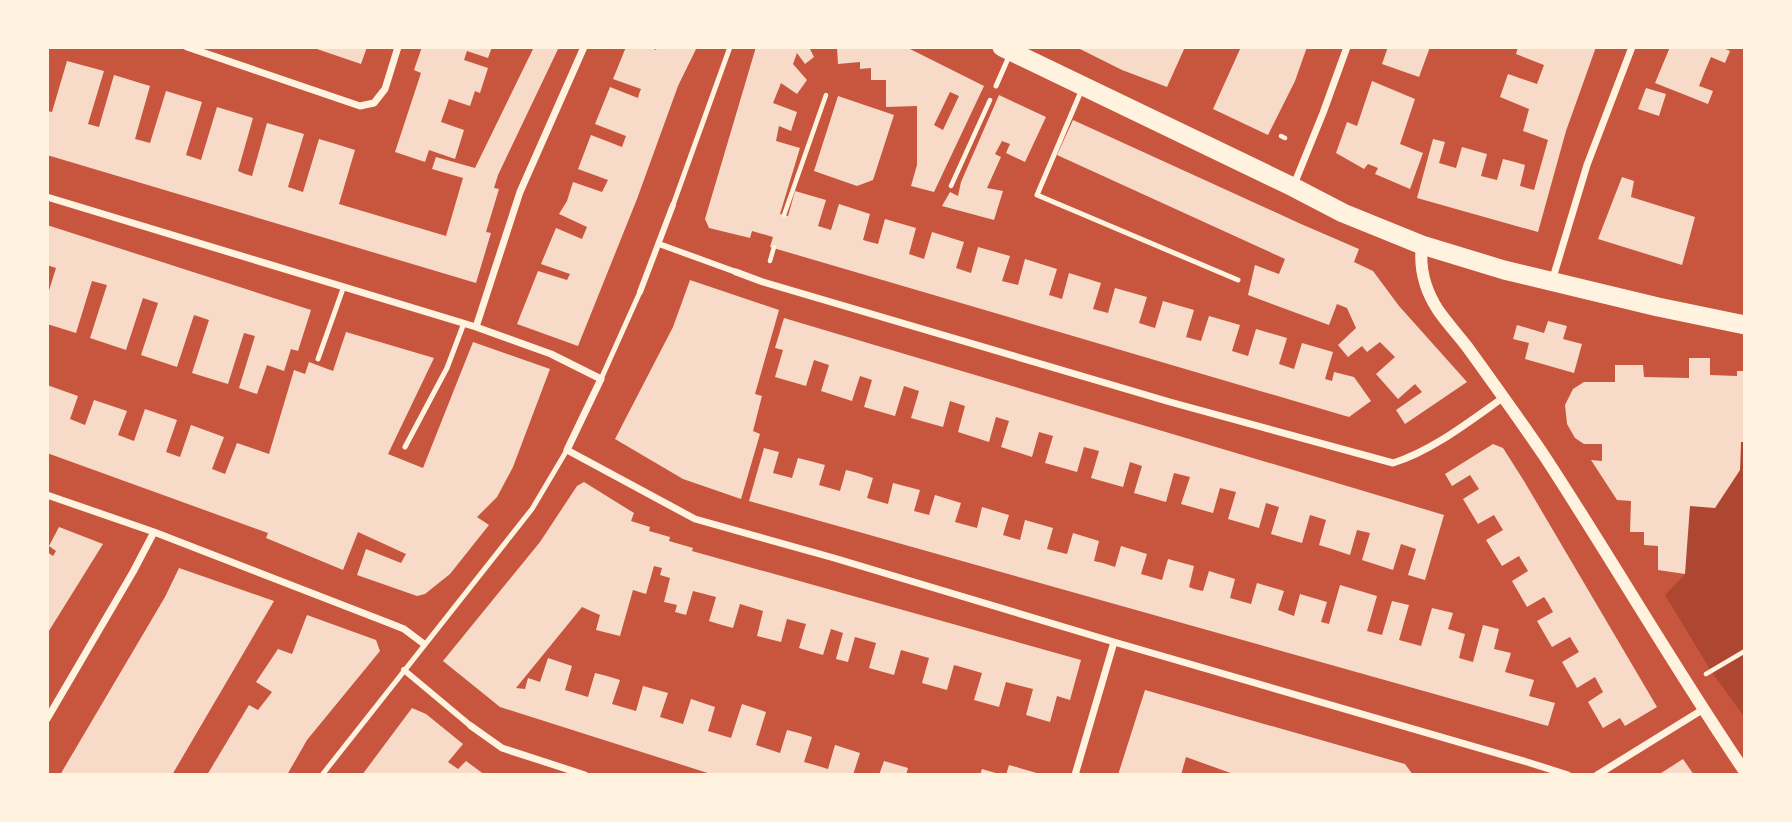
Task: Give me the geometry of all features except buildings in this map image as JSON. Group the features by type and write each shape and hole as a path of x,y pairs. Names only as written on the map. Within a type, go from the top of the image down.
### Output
{"highway":[{"path":"1007,49 1293,187 1343,214 1422,245 1552,282 1745,325"}],"street":[{"path":"187,47 360,106 374,103 385,89 398,47"},
{"path":"476,327 520,192 584,47"},
{"path":"1293,187 1347,47"},
{"path":"1552,282 1587,165 1632,47"},
{"path":"47,197 464,323 551,354 601,379 567,450 695,519 1568,775"},
{"path":"640,292 673,205"},
{"path":"659,244 776,286 1170,402 1393,463 1412,457 1504,397"},
{"path":"1422,245 1420,260 1423,278 1438,310 1543,454 1702,710 1745,772"},
{"path":"47,495 154,532 404,629 424,644"},
{"path":"47,719 154,532"},
{"path":"1076,775 1114,642"},
{"path":"404,670 502,748 585,775"},
{"path":"1597,775 1702,710"}],"lane":[{"path":"673,205 730,47"},
{"path":"996,86 1007,49"},
{"path":"1083,86 1037,195 1238,280"},
{"path":"318,359 344,286"},
{"path":"601,379 640,292"},
{"path":"405,447 447,368 464,323"},
{"path":"322,775 532,509 567,450"}],"path":[{"path":"951,186 996,86"},
{"path":"784,215 826,95"},
{"path":"770,261 774,247"},
{"path":"1706,674 1745,651"}],"shaded area":[{"path":"1741,442 1745,442 1745,718 1711,671 1665,595 1685,574 1687,512 1690,506 1740,468"}]}
